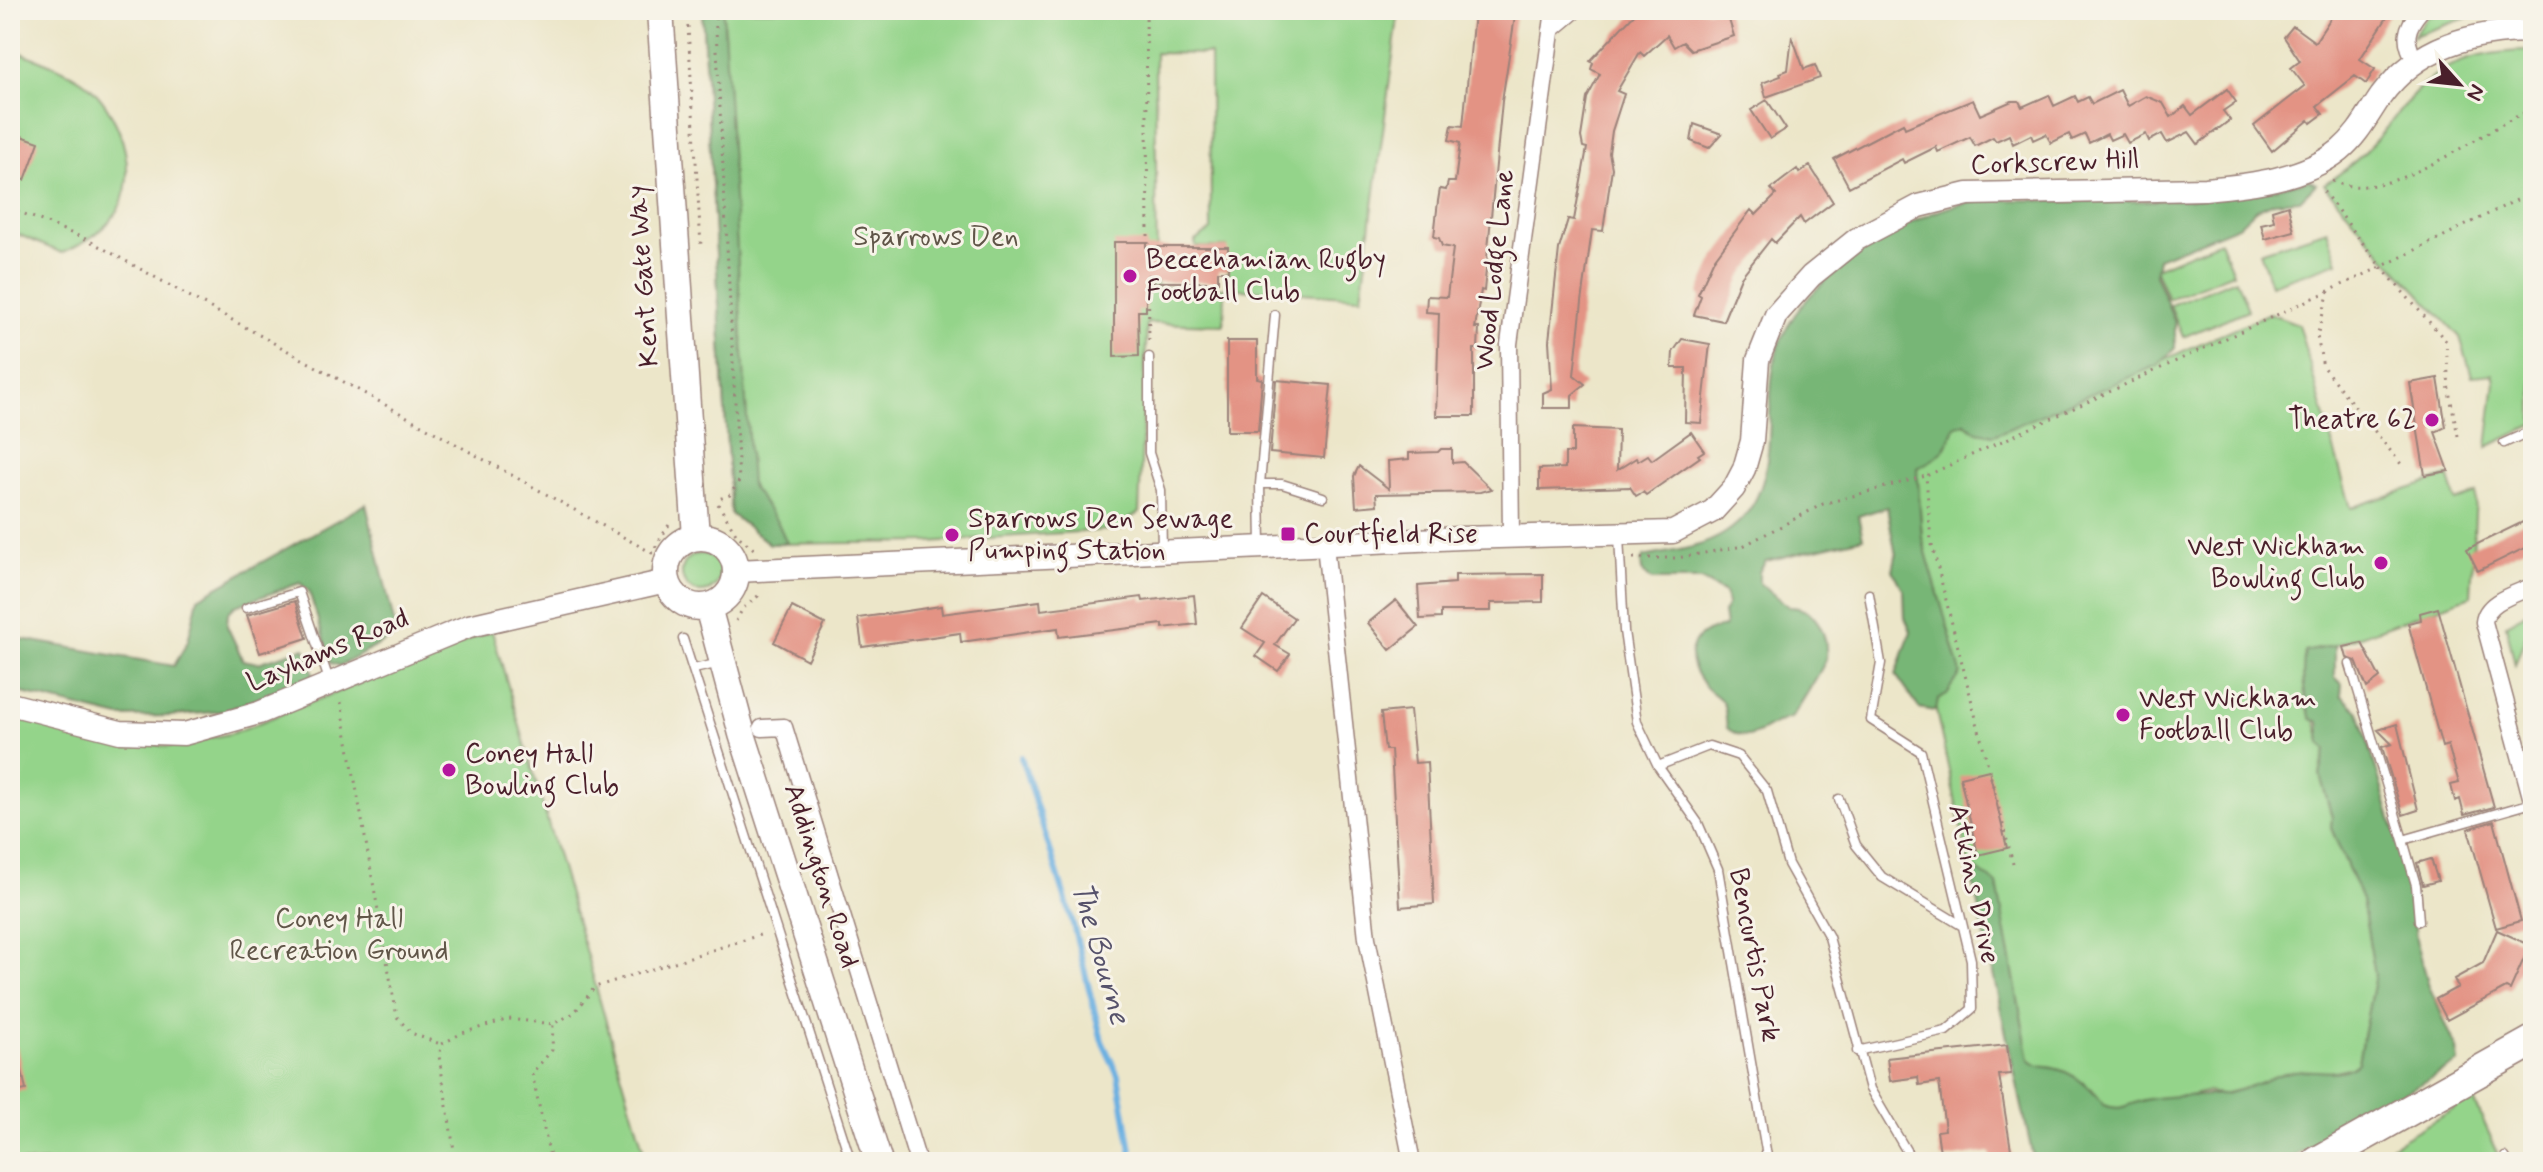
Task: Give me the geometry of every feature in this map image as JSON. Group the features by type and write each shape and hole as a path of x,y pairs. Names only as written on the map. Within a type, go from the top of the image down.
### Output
{"highway":[{"path":"2317,1162 2533,1041"}],"main road":[{"name":"Kent Gate Way","path":"660,10 704,500 696,537"},
{"path":"696,537 721,542 729,549 737,571 729,594 708,607 684,603 661,565 679,543 696,537"},
{"name":"Addington Road","path":"708,607 721,663 752,731 879,1162"}],"street":[{"name":"Wood Lodge Lane","path":"1511,536 1509,344 1554,10"},
{"path":"1551,30 1575,10"},
{"path":"2416,62 2407,47 2406,32 2421,10"},
{"name":"Corkscrew Hill","path":"737,571 1511,536 1620,547 1684,528 1713,511 1728,496 1750,451 1758,360 1776,315 1821,267 1887,222 1919,206 1968,194 2205,189 2243,185 2307,167 2330,157 2349,142 2382,95 2416,62 2451,43 2508,21 2533,31"},
{"path":"1325,545 1367,938 1412,1162"},
{"name":"Layhams Road","path":"10,704 120,732 167,735 230,723 336,693 483,622 661,565"},
{"path":"2533,586 2487,610 2484,622 2533,803"},
{"path":"752,731 784,727 918,1162"}],"lane":[{"path":"1261,548 1260,484 1275,315"},
{"path":"1149,357 1149,453 1161,490 1162,552"},
{"path":"2504,443 2533,430"},
{"path":"1260,484 1282,484 1323,497"},
{"name":"Bencurtis Park","path":"1620,547 1624,631 1637,722 1658,766 1698,823 1718,869 1768,1162"},
{"path":"246,608 299,592 336,693"},
{"name":"Atkins Drive","path":"1857,1051 1946,1031 1972,1009 1971,960 1921,752 1871,720 1881,663 1869,594"},
{"path":"683,639 851,1162"},
{"path":"694,669 721,663"},
{"path":"2350,664 2416,885 2419,921"},
{"path":"1658,766 1709,746 1739,756 1767,791 1788,864 1829,937 1857,1051 1870,1089 1913,1162"},
{"path":"1839,799 1856,845 1882,877 1962,925"},
{"path":"2403,840 2533,803"}],"path":[{"path":"687,10 702,261"},
{"path":"10,208 88,240 661,565 675,502 730,495 739,481 715,10"},
{"path":"1146,10 1149,357"},
{"path":"2307,167 2344,186 2367,187 2441,158 2533,109"},
{"path":"2307,167 2381,267 2446,341 2449,391 2458,436"},
{"path":"1620,547 1677,558 1743,546 1823,504 1926,476 2381,267 2533,192"},
{"path":"2329,291 2317,336 2323,367 2401,464"},
{"path":"1926,476 1931,541 2013,864"},
{"path":"704,500 754,548"},
{"path":"336,693 397,1017 411,1033 442,1044"},
{"path":"454,1162 439,1056 442,1044 462,1033 509,1019 553,1024 574,1013 595,987 774,930"},
{"path":"551,1162 532,1073 552,1050 553,1024"}],"green space":[{"name":"Sparrows Den","path":"702,10 1399,10 1361,297 1227,288 1227,247 1196,247 1195,241 1211,230 1210,54 1155,53 1157,287 1225,288 1224,325 1147,323 1139,513 1128,519 1123,529 928,542 770,544 731,514"},
{"path":"702,10 723,10 751,486 778,523 787,543 770,544 731,514"},
{"path":"2447,10 2469,10 2478,14 2413,36 2428,16"},
{"path":"10,48 60,69 88,85 111,114 125,151 125,189 119,207 98,232 62,253 10,231"},
{"path":"2533,51 2533,425 2487,447 2495,381 2493,374 2472,376 2460,337 2385,257 2324,184 2354,162 2412,96 2432,78 2456,63 2489,54"},
{"path":"2308,180 2316,184 2300,200 2274,202 2255,210 2238,226 2158,258 2155,274 2175,322 2175,348 2158,365 1994,435 1978,432 1965,423 1955,427 1941,452 1917,468 1922,538 1961,673 1947,694 1938,699 1936,711 1919,708 1896,675 1911,631 1905,618 1904,591 1893,570 1896,556 1887,507 1858,516 1863,538 1766,561 1759,572 1759,583 1789,607 1799,608 1814,617 1823,632 1826,659 1791,718 1752,735 1736,734 1727,728 1723,703 1697,675 1691,656 1692,647 1703,634 1725,627 1723,613 1728,604 1725,593 1701,580 1652,580 1642,571 1641,561 1644,557 1706,543 1725,533 1745,516 1758,495 1765,473 1773,372 1778,348 1789,323 1825,281 1891,234 1941,210 1976,201 2186,200 2246,193"},
{"path":"2327,230 2338,262 2271,285 2260,252"},
{"path":"2220,241 2233,273 2168,299 2155,268"},
{"path":"2236,279 2248,310 2183,337 2170,305"},
{"name":"West Wickham Football Club","path":"2269,313 2298,324 2351,508 2448,476 2456,501 2476,494 2471,596 2335,645 2305,652 2307,709 2315,720 2326,750 2320,775 2332,817 2331,828 2362,900 2375,975 2358,1062 2353,1067 2325,1073 2284,1073 2255,1086 2222,1094 2205,1092 2177,1099 2143,1100 2128,1108 2114,1109 2104,1105 2092,1089 2053,1068 2036,1066 2029,1060 1997,885 1969,864 1936,711 1933,580 1922,538 1917,468 1941,452 1955,427 1965,423 1978,432 1994,435"},
{"path":"366,504 397,635 340,666 331,663 309,591 300,583 235,606 228,613 227,626 243,660 258,663 305,648 314,676 225,711 120,717 10,690 10,637 174,666 188,641 198,598"},
{"path":"701,554 714,560 720,573 714,586 701,592 688,586 682,573 688,560"},
{"path":"2533,609 2533,615 2515,665 2506,624"},
{"name":"Coney Hall Recreation Ground","path":"492,631 647,1162 10,1162 10,714 168,747 233,733"},
{"path":"2335,645 2335,677 2342,684 2341,695 2359,712 2411,886 2416,939 2429,986 2457,1049 2459,1062 2284,1162 2034,1162 1969,864 1997,884 2029,1060 2075,1077 2104,1105 2120,1108 2153,1098 2223,1094 2285,1073 2302,1070 2336,1072 2358,1062 2375,975 2362,900 2331,828 2332,817 2320,775 2326,750 2321,743 2319,722 2311,719 2303,677 2305,652"},
{"path":"2473,1098 2502,1162 2363,1162"}],"building":[{"path":"1489,10 1516,10 1502,101 1484,291 1481,290 1475,328 1479,328 1478,349 1474,349 1474,416 1436,416 1439,313 1426,312 1427,296 1447,297 1453,248 1442,246 1439,238 1434,237 1438,201 1440,189 1446,190 1448,182 1455,182 1460,143 1449,140 1452,125 1463,126 1474,13 1488,15"},
{"path":"1638,10 1726,10 1734,36 1691,50 1683,42 1674,47 1667,35 1644,56 1640,52 1617,91 1624,94 1612,131 1609,153 1612,168 1603,231 1592,230 1574,375 1585,384 1572,395 1572,408 1543,408 1543,393 1552,389 1549,341 1559,249 1568,219 1574,220 1587,148 1583,147 1581,137 1587,98 1600,74 1591,69 1593,63 1590,61"},
{"path":"2336,10 2392,10 2360,59 2375,69 2366,84 2355,76 2317,106 2323,114 2311,123 2309,120 2272,151 2254,126 2305,86 2291,68 2300,61 2284,37 2293,26 2315,42"},
{"path":"1792,36 1804,69 1815,65 1820,78 1766,97 1762,83 1788,70"},
{"path":"2227,89 2236,102 2223,111 2230,120 2198,144 2189,132 2167,143 2162,134 2149,141 2146,134 2128,143 2123,134 2110,140 2107,134 2089,143 2085,134 2072,140 2069,134 2051,143 2046,134 2033,140 2031,135 2013,144 2009,135 1996,141 1993,137 1975,146 1970,137 1938,152 1936,147 1904,163 1902,159 1849,187 1834,159 1903,123 1905,128 1973,100 1980,115 2012,101 2019,101 2022,107 2049,95 2054,106 2075,96 2078,102 2088,97 2092,104 2120,90 2128,106 2146,96 2163,103 2171,117 2185,106 2192,115"},
{"path":"1767,100 1786,129 1770,139 1751,110"},
{"path":"1694,124 1722,134 1709,148 1691,141"},
{"path":"10,132 39,142 25,180 10,174"},
{"path":"1810,166 1833,202 1804,224 1800,217 1775,243 1771,239 1741,277 1723,321 1694,315 1701,296 1698,294 1713,261 1751,210 1756,215 1776,195 1771,189 1797,169 1799,173"},
{"path":"2288,205 2294,231 2265,239 2261,224 2274,221 2272,210"},
{"path":"1114,242 1146,242 1146,247 1228,247 1228,271 1218,271 1218,282 1146,282 1146,311 1138,311 1139,356 1114,357"},
{"path":"1682,339 1710,344 1701,423 1685,422 1686,368 1672,368 1673,352"},
{"path":"1227,341 1257,341 1257,378 1262,379 1258,431 1227,431"},
{"name":"Theatre 62","path":"2438,378 2446,427 2435,432 2449,471 2425,475 2410,383"},
{"path":"1276,380 1331,385 1324,458 1270,453"},
{"path":"1573,428 1618,430 1617,470 1636,458 1638,461 1648,455 1652,460 1691,432 1704,451 1646,495 1643,492 1636,496 1630,487 1539,490 1539,469 1565,468 1565,453 1573,453"},
{"path":"1452,449 1452,463 1463,462 1491,489 1480,492 1376,494 1377,505 1356,507 1354,476 1359,466 1389,489 1388,461 1409,459 1409,453 1438,452"},
{"path":"2533,517 2533,544 2478,571 2467,549"},
{"path":"1543,574 1543,602 1491,603 1491,611 1441,611 1441,618 1420,619 1418,586 1455,583 1455,575"},
{"path":"1194,595 1197,624 1163,628 1163,624 1059,637 1058,628 961,642 960,633 862,647 858,618 941,606 942,614 1040,601 1041,610 1142,597 1143,601"},
{"path":"1263,597 1294,618 1275,645 1290,654 1278,671 1256,656 1265,643 1242,628"},
{"path":"1396,600 1418,627 1390,650 1368,623"},
{"path":"295,601 307,638 260,653 247,615"},
{"path":"792,607 825,624 807,660 774,642"},
{"path":"2438,608 2494,807 2464,815 2460,799 2455,801 2451,785 2459,783 2448,745 2442,747 2408,623 2421,620 2420,613"},
{"path":"2362,643 2380,678 2367,688 2356,661 2347,658 2344,647"},
{"path":"1410,710 1415,763 1427,762 1434,904 1400,907 1391,750 1385,750 1381,713"},
{"path":"2397,724 2418,810 2403,815 2382,747 2392,744 2378,730"},
{"path":"1989,770 2007,848 1978,855 1960,777"},
{"path":"2494,821 2521,921 2496,928 2468,829"},
{"path":"2431,859 2438,881 2423,885 2417,863"},
{"path":"2497,930 2530,945 2510,990 2506,988 2447,1020 2436,999 2458,987 2454,979 2483,963"},
{"path":"2007,1045 2011,1074 1999,1075 2013,1162 1992,1162 1990,1152 1941,1159 1937,1131 1945,1130 1939,1082 1919,1085 1918,1077 1890,1081 1887,1058"},
{"path":"17,1047 26,1090 10,1093 10,1048"}],"waterway":[{"name":"The Bourne","path":"1021,757 1072,920 1102,1041 1118,1075 1133,1162"}],"place":[{"name":"Beccehamian Rugby Football Club","path":"1130,276"},
{"name":"Theatre 62","path":"2432,420"},
{"name":"Courtfield Rise","path":"1288,534"},
{"name":"Sparrows Den Sewage Pumping Station","path":"952,535"},
{"name":"West Wickham Bowling Club","path":"2381,563"},
{"name":"West Wickham Football Club","path":"2123,715"},
{"name":"Coney Hall Bowling Club","path":"449,770"}]}
